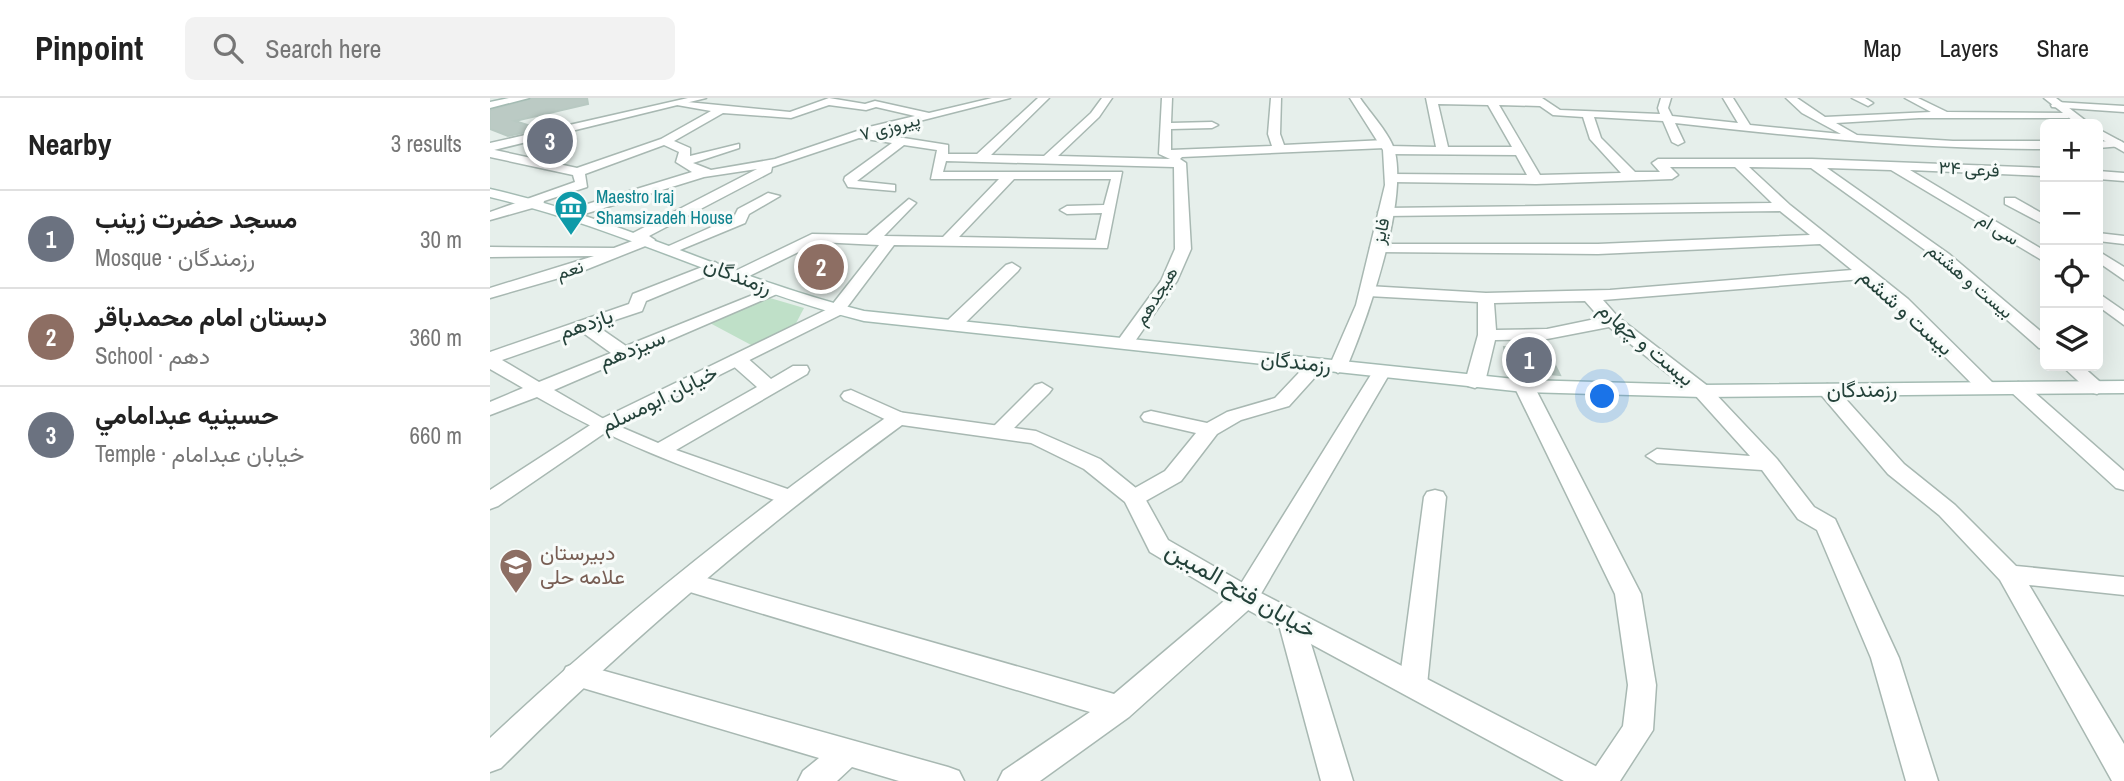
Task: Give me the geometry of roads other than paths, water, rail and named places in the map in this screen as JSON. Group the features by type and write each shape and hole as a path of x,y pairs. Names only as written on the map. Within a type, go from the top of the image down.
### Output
{"street":[{"path":"494,103 511,98"},
{"path":"494,103 524,98"},
{"path":"490,147 701,98"},
{"name":"پیروزی ۷","path":"777,162 862,135 1005,98"},
{"path":"980,158 1044,98"},
{"path":"1046,160 1095,116 1107,98"},
{"path":"1165,154 1167,137 1162,119 1167,98"},
{"path":"1276,98 1275,134 1279,149"},
{"name":"فایز","path":"1328,366 1367,291 1391,178 1387,147 1356,98"},
{"path":"1602,98 1621,115"},
{"path":"1665,98 1663,108 1678,142"},
{"path":"1728,98 1747,128"},
{"name":"سی ام","path":"1791,98 1806,111 1857,139 1892,165 2040,254"},
{"path":"1910,98 1947,115"},
{"path":"1444,150 1431,99 1492,102 1538,100 1557,113 1668,119 1857,139 1953,145 2040,145"},
{"path":"681,103 721,110 791,115 834,100 866,107 875,104 930,117"},
{"path":"2052,101 2124,109"},
{"path":"2052,101 2075,119"},
{"path":"1492,102 1536,180"},
{"path":"1992,106 2003,114"},
{"path":"490,153 578,172 665,141 721,110"},
{"path":"1587,114 1596,139 1631,176"},
{"path":"1824,120 1947,115 2068,115"},
{"path":"1164,126 1212,125"},
{"path":"737,276 817,237 889,242 949,239 1102,245 1118,176 935,176 944,148 862,135"},
{"path":"2103,135 2121,146"},
{"path":"665,141 686,151 682,162"},
{"path":"890,188 853,184 850,180 902,141"},
{"path":"2103,145 2121,146"},
{"path":"682,162 735,146"},
{"name":"بیست و هشتم","path":"1796,146 1813,163 1944,257 2040,340"},
{"path":"1165,154 1387,147 1519,151"},
{"path":"942,157 1180,163 1180,158 1165,154"},
{"path":"682,162 703,173"},
{"path":"573,212 703,173 777,162"},
{"name":"نعم","path":"490,293 574,270 624,250 761,174 777,162"},
{"name":"فرعی ۳۴","path":"1631,176 1672,175 1658,163 1737,162 2040,172"},
{"name":"بیست و ششم","path":"1737,162 1783,207 1902,303 1988,389"},
{"name":"هیجدهم","path":"1125,343 1169,281 1183,249 1180,163"},
{"path":"490,215 582,184 578,172"},
{"path":"2103,175 2124,177"},
{"path":"949,239 1010,176"},
{"path":"1391,178 1536,180 1631,176"},
{"name":"رزمندگان","path":"490,193 573,212 776,290 836,310 864,316 955,323 1381,373 1524,386 1702,391 2124,387"},
{"path":"670,249 740,220 743,212 773,196"},
{"path":"2010,201 2040,218"},
{"path":"872,240 909,203"},
{"path":"1385,212 1783,207"},
{"path":"1067,210 1109,209"},
{"path":"2103,238 2124,240"},
{"path":"1377,248 1598,249 1823,239"},
{"path":"836,310 889,242"},
{"path":"490,252 624,250"},
{"path":"2103,259 2124,275"},
{"name":"یازدهم","path":"490,359 636,307 639,298 715,267"},
{"path":"955,323 1012,268"},
{"path":"2103,273 2124,275"},
{"path":"1367,291 1486,298 1590,296 1865,274"},
{"name":"سیزدهم","path":"490,409 535,388 776,290"},
{"name":"بیست و چهارم","path":"1590,296 1612,321 1702,391 1769,464 1806,513 1827,525 1885,658 1922,781"},
{"path":"1475,382 1487,335 1486,298"},
{"path":"2103,302 2124,320"},
{"name":"خیابان ابومسلم","path":"490,501 601,426 836,310"},
{"path":"1487,335 1547,334 1612,321"},
{"path":"584,325 623,352"},
{"path":"490,359 601,426 659,451 788,496"},
{"path":"738,360 771,389"},
{"path":"1134,498 1173,476 1210,430 1234,416 1282,402 1328,366"},
{"path":"659,451 800,370"},
{"path":"2077,371 2097,388"},
{"path":"1014,781 1119,708 1247,597 1381,373"},
{"path":"1524,386 1628,594 1642,685 1638,730 1602,781"},
{"path":"2018,388 2124,483"},
{"path":"999,432 1042,389"},
{"path":"1828,390 1896,470 1947,510 2009,574 2124,773"},
{"name":"خیابان فتح المبین","path":"851,396 898,418 1036,437 1092,464 1134,498 1160,546 1291,621 1594,781"},
{"path":"1151,417 1210,430"},
{"path":"492,753 576,675 788,496 898,418"},
{"path":"1657,456 1769,464"},
{"path":"1413,685 1435,497"},
{"path":"2009,574 2124,586"},
{"path":"689,582 1119,708"},
{"path":"1291,621 1337,781"},
{"path":"576,675 948,781"},
{"path":"814,781 848,752"}],"place":[{"name":"حسينيه عبدامامي","path":"550,141"},
{"name":"Maestro Iraj Shamsizadeh House","path":"571,237"},
{"name":"دبستان امام محمدباقر","path":"821,267"},
{"name":"مسجد حضرت زینب","path":"1529,360"},
{"name":"دبیرستان علامه حلی","path":"516,595"}]}
